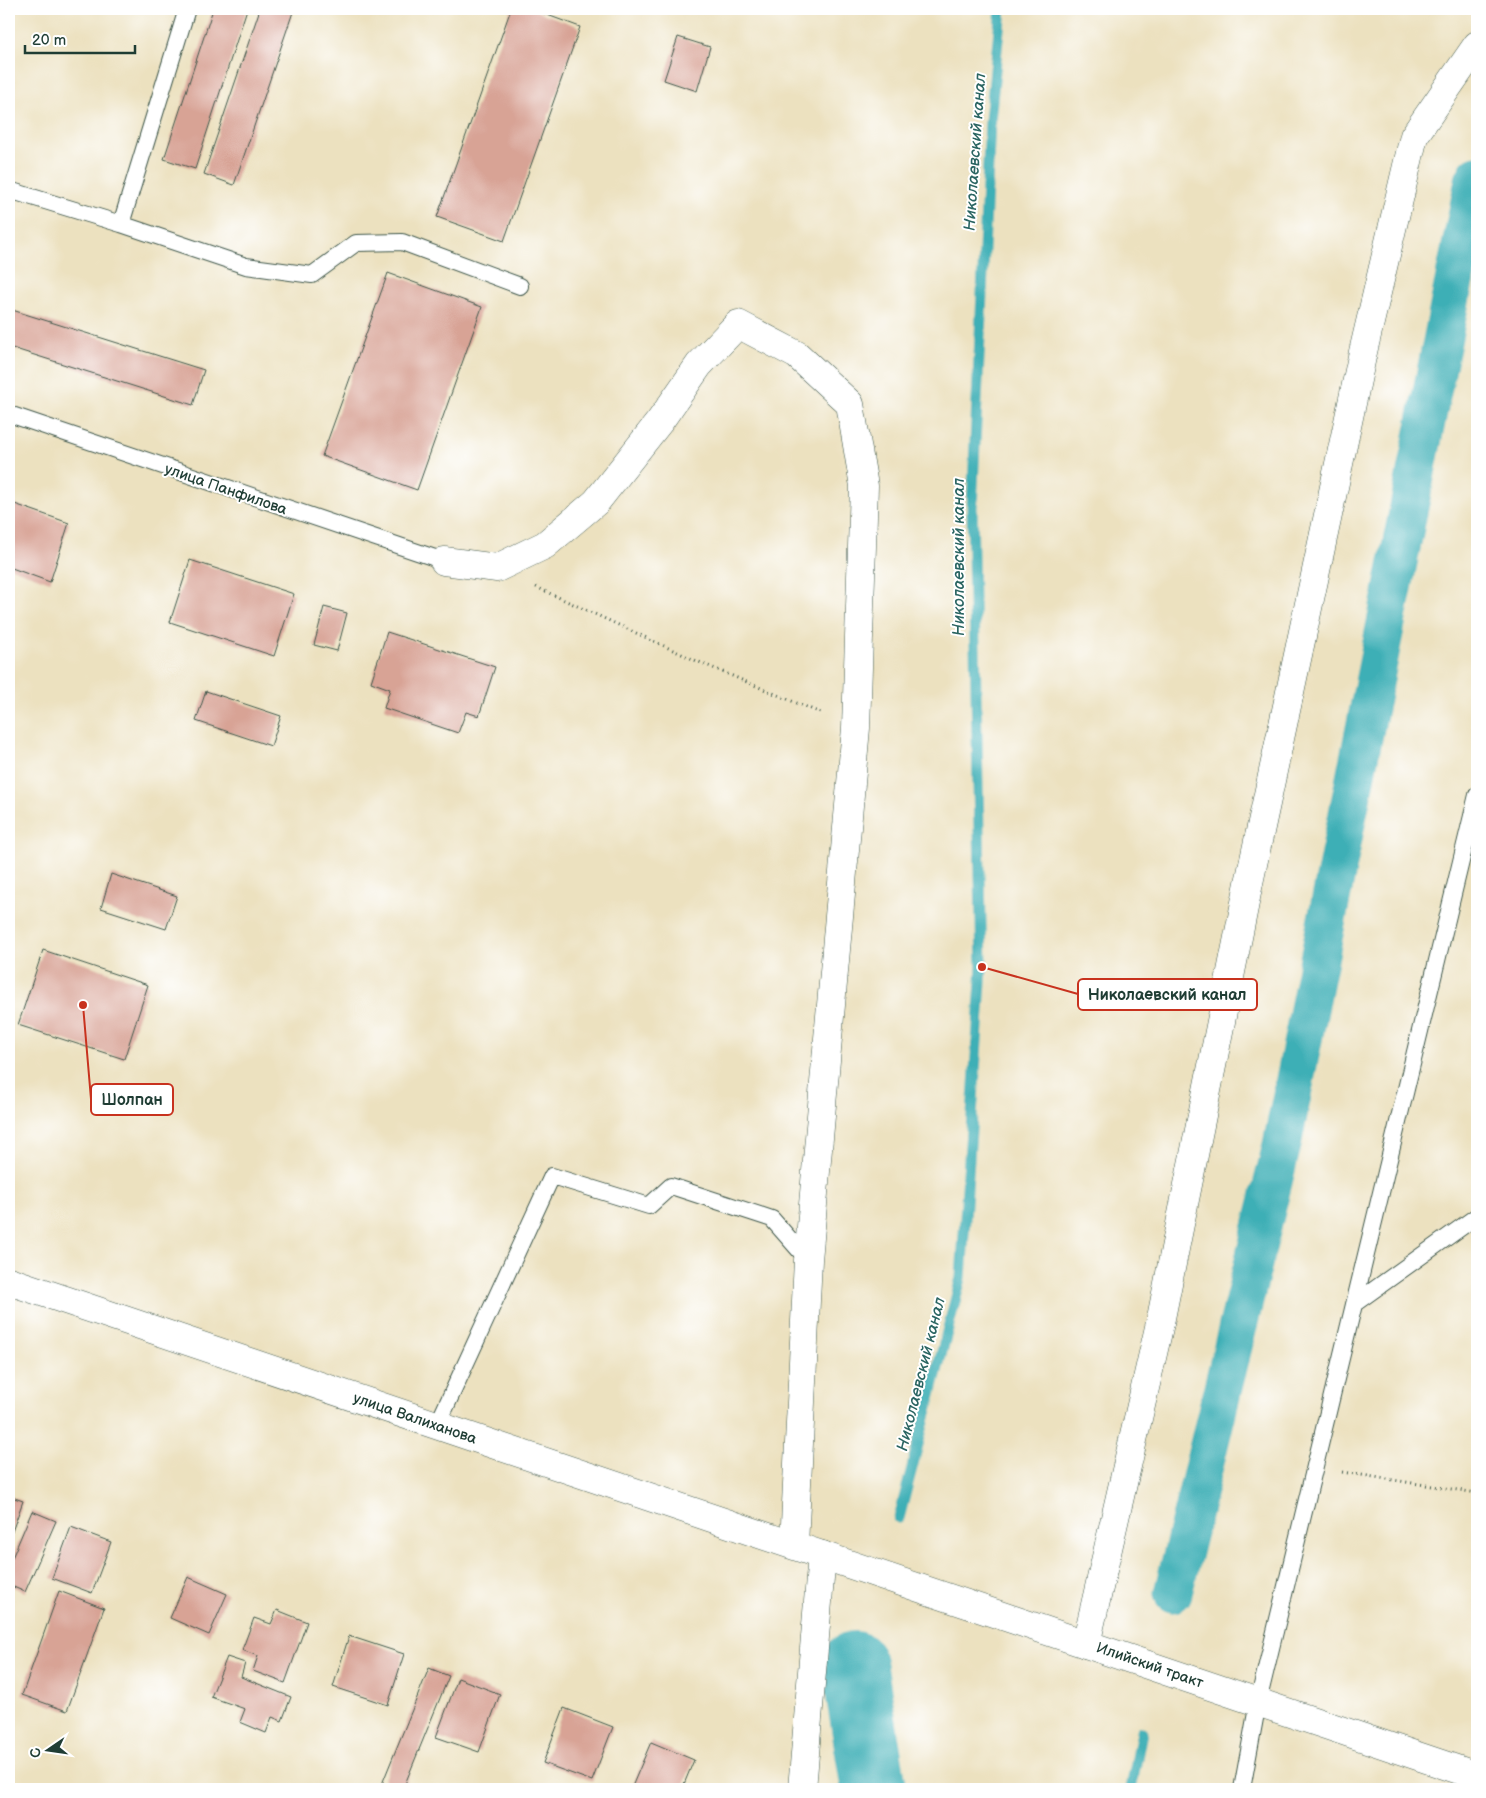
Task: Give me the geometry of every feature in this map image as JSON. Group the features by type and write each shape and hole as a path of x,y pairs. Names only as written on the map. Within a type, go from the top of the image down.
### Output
{"street":[{"path":"1086,1644 1160,1323 1249,883 1363,352 1414,136 1477,45"},
{"path":"444,561 497,568 545,545 596,502 660,420 699,365 738,324 797,355 850,404 864,486 856,728 808,1260 794,1545"},
{"name":"улица Валиханова","path":"9,1281 822,1555"},
{"path":"802,1789 822,1555"},
{"name":"Илийский тракт","path":"822,1555 1477,1776"}],"lane":[{"path":"121,224 187,9"},
{"path":"9,190 121,224 246,266 312,275 356,243 402,242 520,286"},
{"name":"улица Панфилова","path":"9,414 444,561"},
{"path":"1242,1789 1258,1702 1477,795"},
{"path":"437,1426 552,1176 649,1206 671,1186 772,1219 808,1260"},
{"path":"1354,1304 1477,1216"}],"path":[{"path":"497,568 699,662 856,728"},
{"path":"1315,1467 1477,1494"}],"building":[{"path":"213,9 247,9 195,169 164,159"},
{"path":"260,9 294,9 234,185 204,174"},
{"path":"511,9 531,9 580,27 504,241 437,217"},
{"path":"678,37 710,47 697,91 664,80"},
{"path":"388,273 482,307 417,490 322,456"},
{"path":"9,309 204,370 193,405 9,347"},
{"path":"9,502 69,523 50,582 9,567"},
{"path":"190,560 294,594 274,656 170,622"},
{"path":"324,607 347,613 337,651 314,645"},
{"path":"387,632 495,667 479,716 466,712 458,733 384,708 390,689 371,682"},
{"path":"206,691 281,716 271,746 196,721"},
{"path":"111,874 177,896 166,929 101,908"},
{"path":"43,950 148,985 124,1059 18,1025"},
{"path":"9,1496 23,1501 9,1540"},
{"path":"32,1511 56,1521 25,1592 9,1585 9,1565"},
{"path":"71,1527 111,1542 92,1593 52,1578"},
{"path":"188,1577 227,1594 209,1635 170,1618"},
{"path":"59,1591 104,1608 67,1711 22,1695"},
{"path":"277,1610 307,1622 285,1683 253,1671 258,1656 242,1650 254,1618 271,1624"},
{"path":"349,1636 404,1654 388,1705 333,1687"},
{"path":"227,1657 245,1663 241,1677 291,1697 282,1721 272,1717 266,1733 240,1722 245,1709 211,1697"},
{"path":"429,1668 449,1676 403,1789 380,1789"},
{"path":"458,1678 500,1694 479,1752 436,1737"},
{"path":"564,1708 613,1727 592,1781 543,1763"},
{"path":"651,1742 694,1760 682,1789 631,1789"}],"waterway":[{"name":"Николаевский канал","path":"899,1518 961,1278 982,967 972,508 990,121 1001,9"},
{"path":"1173,1593 1282,1145 1474,181 1477,175"},
{"path":"854,1664 874,1789"},
{"path":"1131,1789 1142,1732"}],"place":[{"name":"Николаевский канал","path":"982,967"},
{"name":"Шолпан","path":"83,1005"}]}
